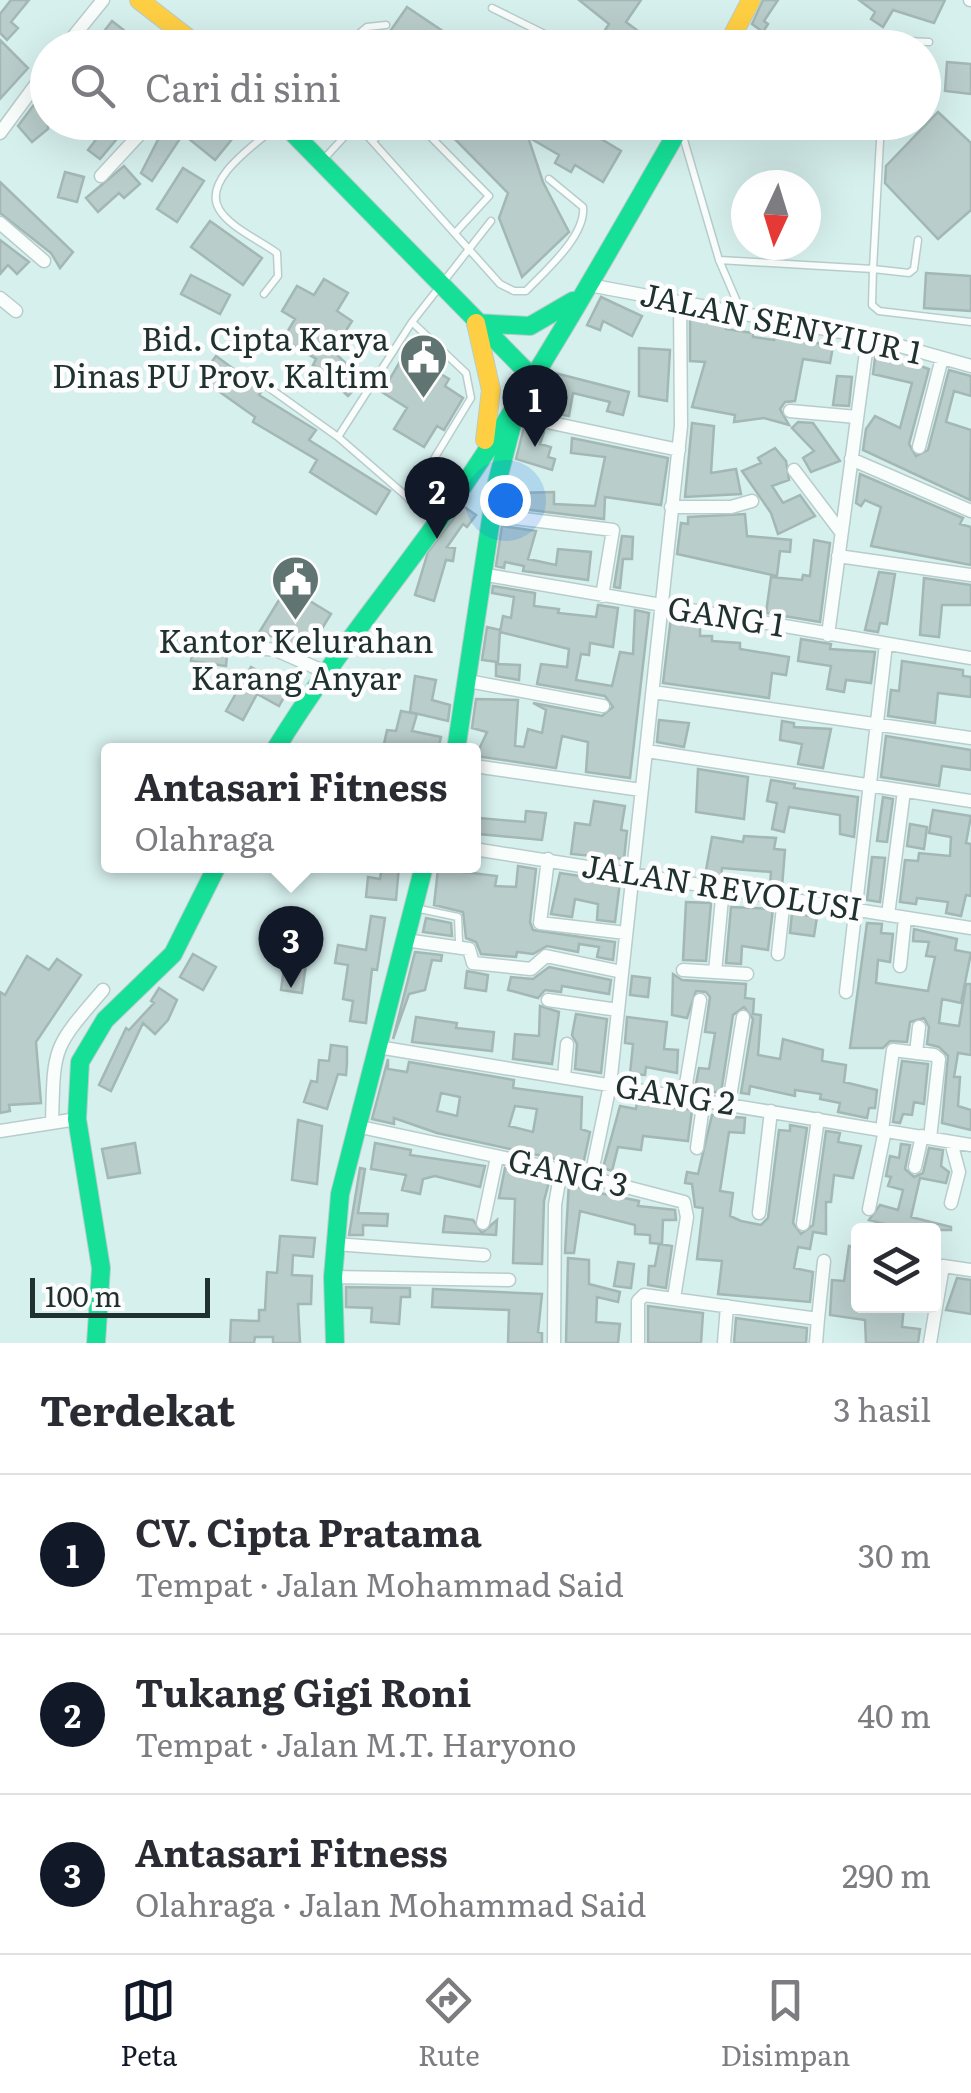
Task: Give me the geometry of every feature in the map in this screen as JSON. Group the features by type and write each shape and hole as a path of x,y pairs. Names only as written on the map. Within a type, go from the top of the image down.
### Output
{"main road":[{"path":"139,0 160,6 183,30"},
{"path":"735,30 751,0"},
{"path":"299,140 438,286 531,376"},
{"path":"279,743 323,671 468,476 586,290 673,140"},
{"path":"476,323 530,326 586,290"},
{"path":"476,323 490,390 483,450"},
{"path":"457,743 496,486 519,395"},
{"path":"468,476 496,486"},
{"path":"96,1343 100,1246 77,1119 80,1062 105,1020 173,954 214,873"},
{"path":"335,1343 333,1276 340,1194 422,873"}],"street":[{"path":"79,30 103,0"},
{"path":"0,133 30,92"},
{"path":"101,176 134,140"},
{"path":"0,223 44,261"},
{"name":"JALAN SENYIUR 1","path":"586,290 741,311 868,337 971,366"},
{"path":"0,298 16,312"},
{"path":"591,1177 610,1085 679,450 680,302"},
{"path":"828,635 868,337"},
{"path":"919,447 942,358"},
{"path":"790,410 856,417"},
{"path":"514,415 679,450"},
{"path":"850,459 971,511"},
{"path":"794,470 842,532"},
{"path":"672,507 731,506 752,501"},
{"path":"491,515 613,530 602,596"},
{"path":"838,556 971,575"},
{"name":"GANG 1","path":"481,574 971,658"},
{"path":"184,640 276,650 323,671"},
{"path":"846,992 886,644"},
{"path":"468,681 603,706"},
{"path":"653,692 971,738"},
{"path":"647,751 971,801"},
{"path":"481,767 641,790"},
{"path":"888,915 904,791"},
{"name":"JALAN REVOLUSI","path":"481,850 971,928"},
{"path":"548,859 540,922 626,933"},
{"path":"715,972 724,888"},
{"path":"778,954 784,898"},
{"path":"900,966 905,918"},
{"path":"405,940 469,949 473,962 532,969 546,956 622,972"},
{"path":"683,970 747,974"},
{"path":"52,1123 54,1054 62,1038 103,990"},
{"path":"548,1000 618,1010"},
{"path":"684,1096 700,1000"},
{"path":"729,1103 743,1017"},
{"path":"916,1053 918,1027"},
{"path":"564,1077 567,1044"},
{"name":"GANG 2","path":"378,1047 971,1145"},
{"path":"870,1210 893,1050 939,1059 926,1137 915,1167"},
{"path":"697,1148 704,1099"},
{"path":"759,1213 771,1111"},
{"path":"802,1224 818,1118"},
{"path":"0,1132 77,1119"},
{"name":"GANG 3","path":"356,1126 561,1170 684,1202 687,1218 674,1298"},
{"path":"951,1142 959,1172 951,1203"},
{"path":"483,1224 496,1157"},
{"path":"554,1343 556,1205 561,1170"},
{"path":"335,1244 484,1255"},
{"path":"816,1343 824,1261"},
{"path":"930,1343 943,1266 971,1270"},
{"path":"333,1276 509,1280"},
{"path":"638,1343 640,1297 674,1298 818,1319"},
{"path":"724,1343 727,1306"}],"lane":[{"path":"492,8 537,30"},
{"path":"362,30 386,25"},
{"path":"262,140 230,168 216,193 218,208 226,218 277,254 278,276 264,294"},
{"path":"320,162 341,140"},
{"path":"374,140 500,284 514,291 526,290 579,230 584,216 583,207 549,179"},
{"path":"434,140 489,196 456,232"},
{"path":"686,140 719,260 741,311"},
{"path":"880,140 872,305 878,311 971,322"},
{"path":"338,436 412,322 491,222"},
{"path":"719,260 909,273 914,269 918,240"},
{"path":"409,500 472,398 466,373 412,322"},
{"path":"261,382 338,436 435,522"},
{"path":"412,907 458,917 459,941"}],"building":[{"path":"11,0 29,0 11,22 18,28 7,40 0,33 0,14"},
{"path":"579,0 641,0 626,22 637,30 605,30 609,24"},
{"path":"763,0 778,0 764,21 768,24 764,30 752,24"},
{"path":"859,0 945,0 934,23 893,10 883,27 871,19 875,12"},
{"path":"407,7 441,30 391,30"},
{"path":"112,21 124,30 105,30"},
{"path":"0,40 28,68 0,99"},
{"path":"947,62 971,64 971,94 945,91"},
{"path":"30,110 30,140 18,126"},
{"path":"941,115 971,143 971,210 938,239 885,183 886,166 911,140 941,140"},
{"path":"96,140 116,140 100,159 88,150"},
{"path":"158,140 179,140 152,181 141,173"},
{"path":"190,140 231,140 215,160"},
{"path":"456,140 529,140 543,182 569,232 522,277 499,218 508,193"},
{"path":"533,140 603,140 621,151 603,182 575,165 571,172 555,163 559,155"},
{"path":"124,166 140,184 124,198 119,193 98,212 86,198"},
{"path":"183,168 204,181 177,222 157,209"},
{"path":"65,172 84,177 77,202 58,197"},
{"path":"0,182 73,252 60,268 51,253 0,213"},
{"path":"210,221 262,258 243,285 191,247"},
{"path":"0,240 29,262 17,274 8,265 0,274"},
{"path":"926,273 971,276 971,311 924,308"},
{"path":"191,275 230,295 220,314 181,294"},
{"path":"324,279 348,293 337,311 352,321 333,351 363,380 348,396 331,381 334,378 313,365 316,359 283,339 295,319 282,311 297,286 314,295"},
{"path":"601,297 642,316 632,336 603,321 600,330 587,325"},
{"path":"690,318 727,321 726,329 753,333 753,337 774,340 775,335 833,346 830,363 803,359 795,401 785,402 780,409 789,425 764,418 734,422 735,415 692,407 705,362 690,361"},
{"path":"639,348 670,350 667,401 639,396"},
{"path":"876,350 929,369 909,444 916,456 928,450 949,370 971,376 971,396 954,391 946,422 971,430 970,500 863,450 866,429 875,416 900,428 912,383 873,374"},
{"path":"216,356 262,391 259,395 316,430 309,440 390,491 376,514 310,472 317,460 253,422 255,417 200,378"},
{"path":"401,360 420,371 424,364 449,379 445,386 463,398 444,430 437,426 424,447 394,429 407,408 382,392"},
{"path":"551,372 629,392 623,415 607,411 610,402 573,393 569,416 536,410 538,401 546,402"},
{"path":"837,376 852,377 849,406 833,405"},
{"path":"798,422 813,423 840,461 811,472 803,458 814,451 792,428"},
{"path":"692,423 714,426 711,473 736,469 741,494 685,497"},
{"path":"524,427 544,432 540,444 551,447 548,457 555,459 552,470 516,459"},
{"path":"572,438 668,458 661,505 605,497 604,519 506,507 506,500 517,502 517,493 554,492 554,504 595,506 605,457 571,453"},
{"path":"775,448 786,461 789,480 772,486 783,503 800,495 815,516 778,534 771,513 742,471 761,463 758,458"},
{"path":"860,474 963,518 960,524 971,527 971,565 871,546 881,507 865,500 861,506 856,503"},
{"path":"463,506 476,515 467,527 463,524 447,547 455,548 453,561 446,560 434,601 415,595 428,552"},
{"path":"745,514 747,536 791,540 790,552 780,551 777,576 677,554 681,523 688,524 688,517"},
{"path":"502,526 536,531 528,559 556,565 558,549 591,552 588,580 523,571 524,566 505,562 504,568 496,566"},
{"path":"622,536 633,537 632,559 623,559 620,588 614,587"},
{"path":"814,540 830,543 820,622 766,613 771,577 802,580 803,575 810,576"},
{"path":"879,572 895,574 887,624 880,623 878,632 865,630"},
{"path":"924,578 971,585 971,605 942,605 939,637 920,635"},
{"path":"493,586 535,593 534,606 559,609 558,613 596,617 598,605 618,608 613,647 590,643 589,655 581,654 576,680 612,686 620,652 633,654 635,610 649,613 630,778 586,772 588,742 562,736 556,768 481,757 487,732 472,728 476,699 518,700 515,746 524,747 528,729 542,733 546,710 533,703 602,716 613,707 605,696 537,684 541,664 567,667 569,649 500,632 503,616 511,618 514,597 492,593"},
{"name":"Kantor Kelurahan Karang Anyar","path":"287,587 331,614 307,653 260,631"},
{"path":"671,617 700,622 700,636 712,636 712,641 740,643 740,649 789,657 786,675 772,673 769,698 663,683"},
{"path":"487,627 500,630 498,662 482,660"},
{"path":"801,639 831,644 830,649 875,652 871,683 846,680 844,692 827,689 831,666 798,661"},
{"path":"192,651 227,655 226,666 191,661"},
{"path":"902,661 963,670 963,676 971,677 971,697 938,693 935,723 888,716 891,690 899,691"},
{"path":"496,664 520,665 519,680 496,676"},
{"path":"251,667 289,688 279,706 257,694 243,720 226,711"},
{"path":"415,676 436,680 432,700 450,705 448,721 410,712"},
{"path":"401,711 417,714 412,731 441,737 440,743 384,743 387,730 396,731"},
{"path":"659,720 689,723 684,747 657,742"},
{"path":"782,721 794,723 794,727 831,729 823,768 798,764 802,744 780,740"},
{"path":"886,736 971,750 971,770 942,766 939,786 881,777"},
{"path":"698,769 748,777 744,819 696,812"},
{"path":"771,780 795,784 794,788 858,797 854,837 840,834 840,815 789,807 784,832 772,829 777,803 767,801"},
{"path":"883,797 893,799 887,842 877,841"},
{"path":"594,801 625,806 621,830 627,831 624,859 571,854 575,823 590,825"},
{"path":"933,810 971,816 966,843 971,844 971,896 966,895 961,916 946,913 948,902 917,898 916,904 900,902 905,860 918,861 919,853 950,856 951,837 929,833"},
{"path":"526,811 546,813 542,840 481,834 481,818 525,822"},
{"path":"910,824 927,827 924,849 907,846"},
{"path":"744,836 776,838 774,849 785,850 782,887 770,886 771,872 722,868 721,878 705,876 712,837 743,842"},
{"path":"872,857 885,858 880,902 867,900"},
{"path":"518,866 536,869 530,922 533,930 615,942 613,960 597,957 599,947 579,944 578,952 547,946 533,954 517,952 516,957 481,954 476,942 466,938 463,912 434,905 438,873 497,876 495,886 516,887"},
{"path":"381,873 398,873 396,900 366,897 368,877 380,879"},
{"path":"560,873 620,882 615,922 597,920 598,904 575,899 572,917 551,914"},
{"path":"686,902 711,903 706,961 683,960"},
{"path":"731,907 773,909 768,950 742,946 741,964 726,963"},
{"path":"792,913 817,917 814,936 790,933"},
{"path":"371,916 385,918 377,970 372,969 366,1023 350,1021 353,1001 343,999 348,965 335,963 338,945 366,950"},
{"path":"426,918 451,923 452,936 423,932"},
{"path":"867,923 882,924 881,933 893,934 890,962 878,960 876,983 928,991 935,957 926,956 929,942 913,941 914,929 957,939 955,950 971,953 961,1003 942,999 939,1023 959,1026 966,984 971,984 971,1055 958,1053 954,1077 960,1077 958,1106 971,1110 971,1130 942,1123 948,1056 939,1047 927,1044 929,1027 924,1018 910,1022 907,1042 890,1041 883,1048 850,1048"},
{"path":"415,952 442,955 441,961 432,960 425,990 409,994 393,1039"},
{"path":"193,954 216,967 203,990 180,977"},
{"path":"286,954 307,957 302,993 281,990"},
{"path":"27,956 49,970 57,959 81,975 36,1042 41,1103 9,1105 10,1111 0,1113 0,992 5,995"},
{"path":"549,967 611,980 609,994 562,986 561,992 545,990 538,998 508,990 511,977 533,979"},
{"path":"467,971 488,975 486,991 465,988"},
{"path":"673,974 682,980 746,984 745,998 754,999 753,1014 761,1015 758,1055 780,1059 783,1039 823,1050 822,1061 846,1065 844,1082 877,1090 875,1108 869,1108 867,1118 838,1112 840,1103 820,1099 821,1094 795,1090 795,1096 750,1086 749,1094 741,1093 753,1019 744,1007 733,1015 721,1093 695,1089 699,1068 709,1069 715,1033 705,1032 710,997 706,992 696,991 687,1018 672,1015"},
{"path":"632,976 650,978 648,997 630,995"},
{"path":"159,988 177,1000 168,1020 155,1034 143,1023 111,1091 99,1085 126,1028 129,1030 154,1003 151,1001"},
{"path":"540,1006 559,1012 552,1064 513,1059 515,1034 539,1036"},
{"path":"576,1014 607,1019 601,1073 575,1069 577,1044 572,1035"},
{"path":"416,1017 457,1023 456,1028 494,1032 492,1051 412,1042"},
{"path":"627,1017 667,1022 664,1049 678,1050 677,1073 646,1067 645,1075 630,1074 633,1044 625,1043"},
{"path":"331,1045 347,1047 347,1063 346,1075 338,1074 327,1109 304,1102 311,1081 317,1082 319,1060 329,1061"},
{"path":"388,1059 388,1069 407,1072 409,1062 514,1080 513,1088 582,1097 581,1129 590,1132 583,1165 437,1133 394,1118 394,1124 372,1119","holes":["441,1093 460,1097 457,1116 437,1111","515,1106 537,1109 533,1132 509,1126"]},
{"path":"902,1061 928,1064 924,1104 914,1102 912,1115 903,1114 900,1123 893,1122"},
{"path":"637,1102 692,1110 688,1141 643,1136 641,1150 618,1147 612,1171 603,1168 620,1106 636,1109"},
{"path":"712,1115 745,1118 744,1133 729,1132 720,1191 733,1193 730,1216 761,1225 768,1218 779,1130 790,1131 790,1125 807,1128 793,1223 801,1234 813,1225 826,1131 840,1133 838,1142 861,1146 853,1178 834,1175 831,1202 826,1202 826,1234 813,1232 810,1249 798,1247 794,1268 813,1272 810,1302 718,1294 722,1261 697,1259 703,1208 695,1207 692,1184 685,1183 687,1172 698,1174"},
{"path":"298,1120 322,1126 317,1184 292,1180"},
{"path":"135,1143 140,1173 108,1178 102,1149"},
{"path":"375,1143 411,1150 410,1155 485,1166 480,1187 435,1176 423,1179 420,1194 402,1190 406,1175 371,1169"},
{"path":"901,1144 910,1145 905,1169 914,1177 923,1173 929,1148 943,1150 941,1166 949,1172 946,1183 920,1178 911,1217 935,1223 869,1220 880,1205 898,1210 903,1190 888,1186 891,1177 886,1176 890,1156 899,1158"},
{"path":"360,1168 365,1169 358,1213 388,1214 387,1226 363,1225 363,1235 349,1235"},
{"path":"505,1168 550,1178 544,1201 542,1264 513,1263 515,1199 499,1198"},
{"path":"569,1182 585,1190 639,1201 638,1206 675,1210 676,1220 663,1220 662,1244 650,1243 650,1235 635,1234 635,1225 580,1211 574,1253 565,1253"},
{"path":"445,1216 473,1220 482,1233 497,1220 496,1235 443,1232"},
{"path":"280,1236 315,1238 313,1257 293,1255 292,1275 312,1276 311,1304 298,1304 300,1343 273,1343 273,1337 255,1337 254,1343 230,1343 231,1320 259,1321 259,1310 265,1310 267,1272 277,1273"},
{"path":"659,1244 672,1246 666,1288 648,1285 649,1266 655,1266"},
{"path":"851,1246 851,1313 903,1313 902,1327 920,1329 918,1343 866,1343 865,1320 830,1315 832,1280 844,1281"},
{"path":"568,1258 589,1260 589,1284 620,1292 618,1302 597,1297 596,1322 620,1324 618,1343 566,1343"},
{"path":"618,1262 634,1264 631,1288 614,1286"},
{"path":"957,1278 971,1280 971,1314 946,1310"},
{"path":"346,1287 410,1288 410,1297 401,1297 399,1324 371,1322 372,1308 346,1307"},
{"path":"433,1289 542,1294 538,1332 542,1333 542,1343 508,1343 509,1310 432,1307"},
{"path":"648,1306 703,1313 701,1343 648,1343"},
{"path":"736,1318 807,1328 806,1343 734,1343"}],"traffic: fast":[{"path":"300,140 531,376"},
{"path":"280,743 498,433 673,140"},
{"path":"476,323 530,326 573,301"},
{"path":"457,743 496,486 516,410"},
{"path":"96,1343 101,1268 77,1119 80,1062 105,1020 173,954 214,873"},
{"path":"335,1343 333,1277 340,1194 422,873"}],"traffic: slow":[{"path":"139,0 178,30"},
{"path":"735,30 751,0"},
{"path":"476,323 491,390 485,440"}],"place":[{"name":"Bid. Cipta Karya Dinas PU Prov. Kaltim","path":"424,400"},
{"name":"CV. Cipta Pratama","path":"535,447"},
{"name":"Tukang Gigi Roni","path":"437,539"},
{"name":"Kantor Kelurahan Karang Anyar","path":"296,622"},
{"name":"Antasari Fitness","path":"291,988"}]}
